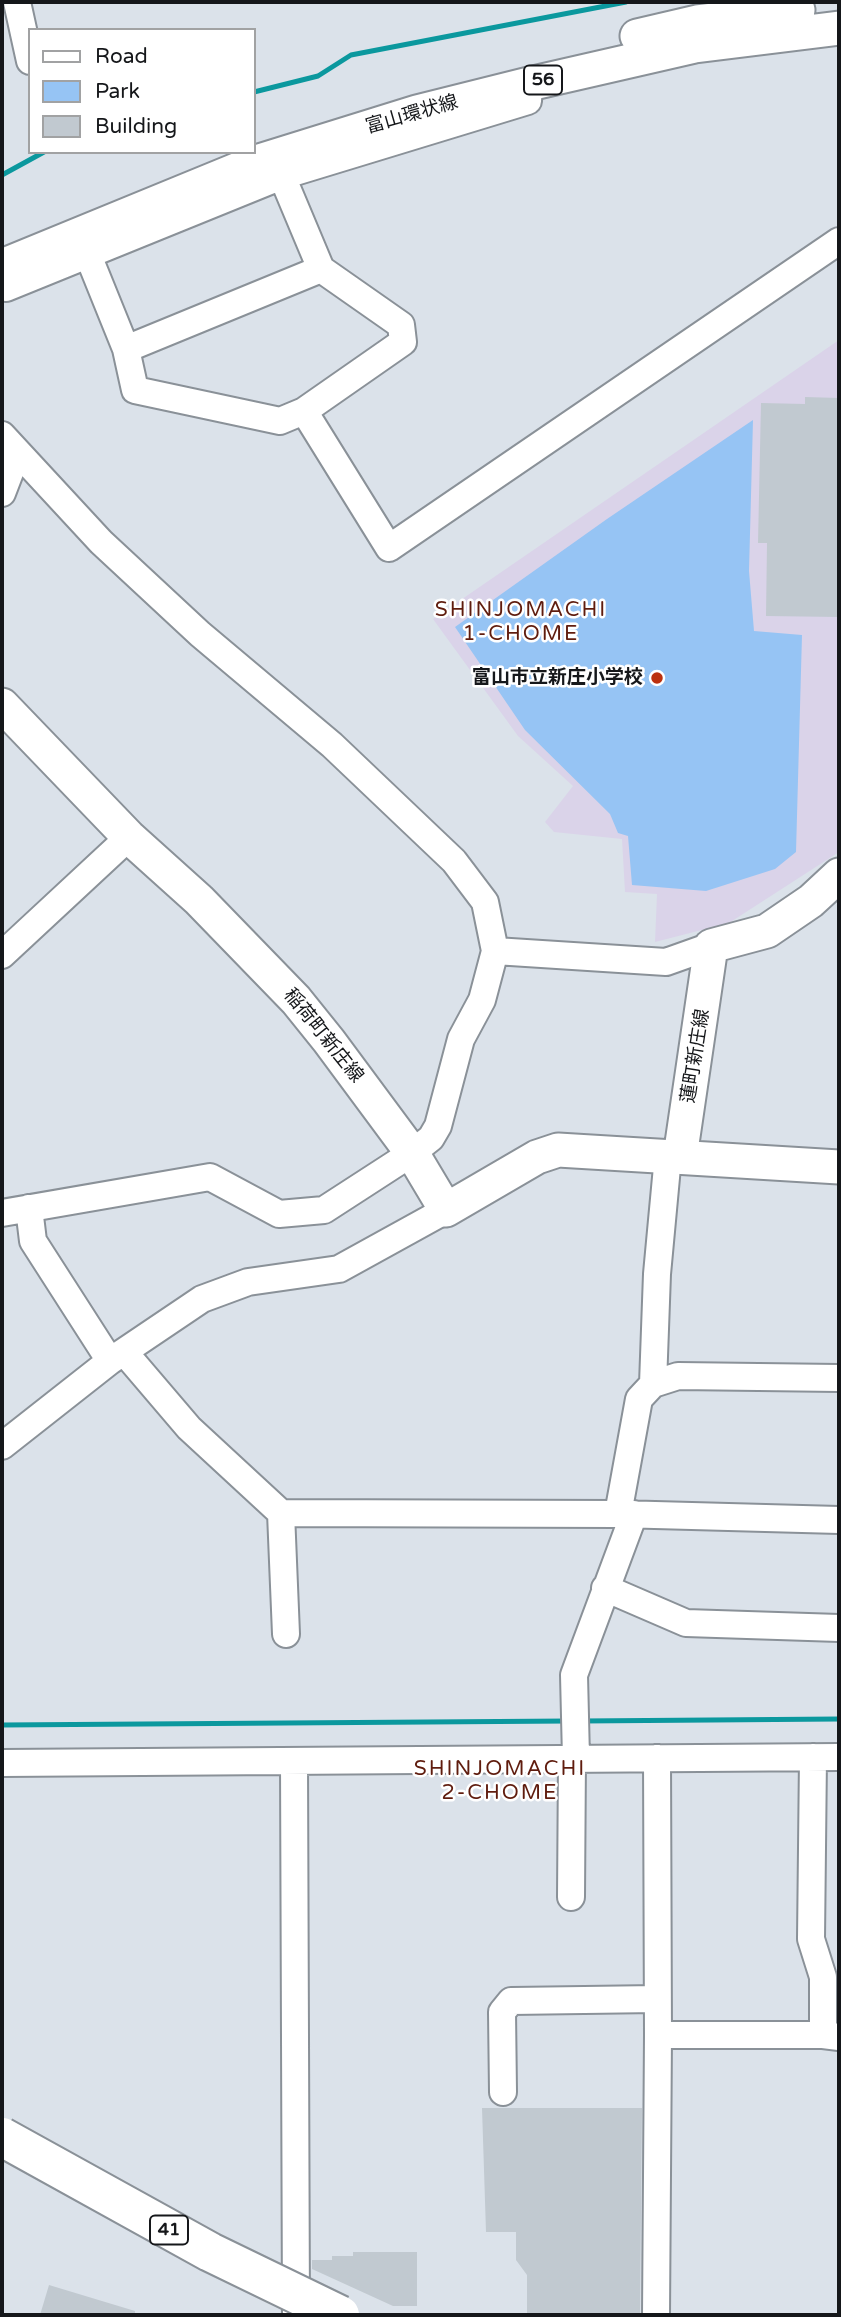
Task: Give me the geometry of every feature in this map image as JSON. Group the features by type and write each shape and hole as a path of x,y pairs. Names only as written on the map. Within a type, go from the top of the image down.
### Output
{"highway":[{"name":"41","path":"2,2137 210,2252 340,2315"},
{"name":"41","path":"2,2158 106,2217 296,2315"}],"main road":[{"name":"富山環状線","path":"9,278 253,158 302,124 700,12 839,5"},
{"name":"富山環状線","path":"2,243 253,158 416,112 695,46 839,28"},
{"name":"稲荷町新庄線","path":"2,705 128,837 199,900 296,1000 330,1041 412,1153 446,1210"},
{"path":"711,946 767,931 811,901 839,875"},
{"name":"蓮町新庄線","path":"674,1156 711,946"},
{"path":"446,1210 537,1157 558,1150 839,1167"}],"street":[{"path":"17,2 28,52"},
{"path":"9,278 88,255 253,158 321,269 401,325 403,342 304,411 280,421 135,390 126,349 88,255"},
{"path":"304,411 389,548 839,241"},
{"path":"126,349 321,269"},
{"path":"2,493 9,445"},
{"path":"2,1213 210,1177 279,1214 324,1210 431,1138 438,1126 461,1039 482,1000 495,951 485,902 454,860 332,745 200,634 121,561 9,445"},
{"path":"2,955 128,837"},
{"path":"495,951 666,962 711,946"},
{"path":"653,1384 657,1274 674,1156"},
{"path":"29,1208 33,1241 118,1357 189,1428 281,1513 626,1514 839,1520"},
{"path":"2,1446 118,1357 202,1299 248,1282 340,1269 446,1210"},
{"path":"571,1897 574,1675 605,1588 626,1514 639,1399 653,1384 678,1376 839,1378"},
{"path":"281,1513 286,1634"},
{"path":"605,1588 686,1623 839,1628"},
{"path":"2,1763 294,1762 575,1756 826,1757 811,1939 823,1977 831,2036 659,2035"},
{"path":"656,2315 659,2035 657,1758"},
{"path":"294,1762 296,2315"},
{"path":"503,2092 502,2012 511,2001 657,1999"}],"shaded area":[{"name":"富山市立新庄小学校","path":"839,340 839,852 729,923 655,942 657,894 625,892 622,839 554,832 545,822 573,786 518,736 433,619"}],"green space":[{"name":"富山市立新庄小学校","path":"753,420 749,571 754,631 802,635 796,852 775,869 706,891 632,885 628,836 618,833 610,814 525,730 455,627"}],"building":[{"path":"805,397 839,398 839,617 766,616 767,543 758,543 761,403 805,404"},
{"path":"482,2108 642,2108 640,2315 527,2315 527,2275 516,2260 516,2232 486,2232"},
{"path":"353,2252 417,2252 417,2306 393,2306 312,2269 312,2260 353,2256"},
{"path":"49,2285 135,2311 135,2315 40,2315"}],"waterway":[{"path":"256,92 318,76 351,55 626,2"},
{"path":"2,175 40,154"},
{"path":"582,1721 839,1719"},
{"path":"2,1725 569,1721"}],"place":[{"name":"富山市立新庄小学校","path":"657,678"}],"district":[{"name":"SHINJOMACHI 1-CHOME","path":"521,622"},
{"name":"SHINJOMACHI 2-CHOME","path":"500,1781"}]}
